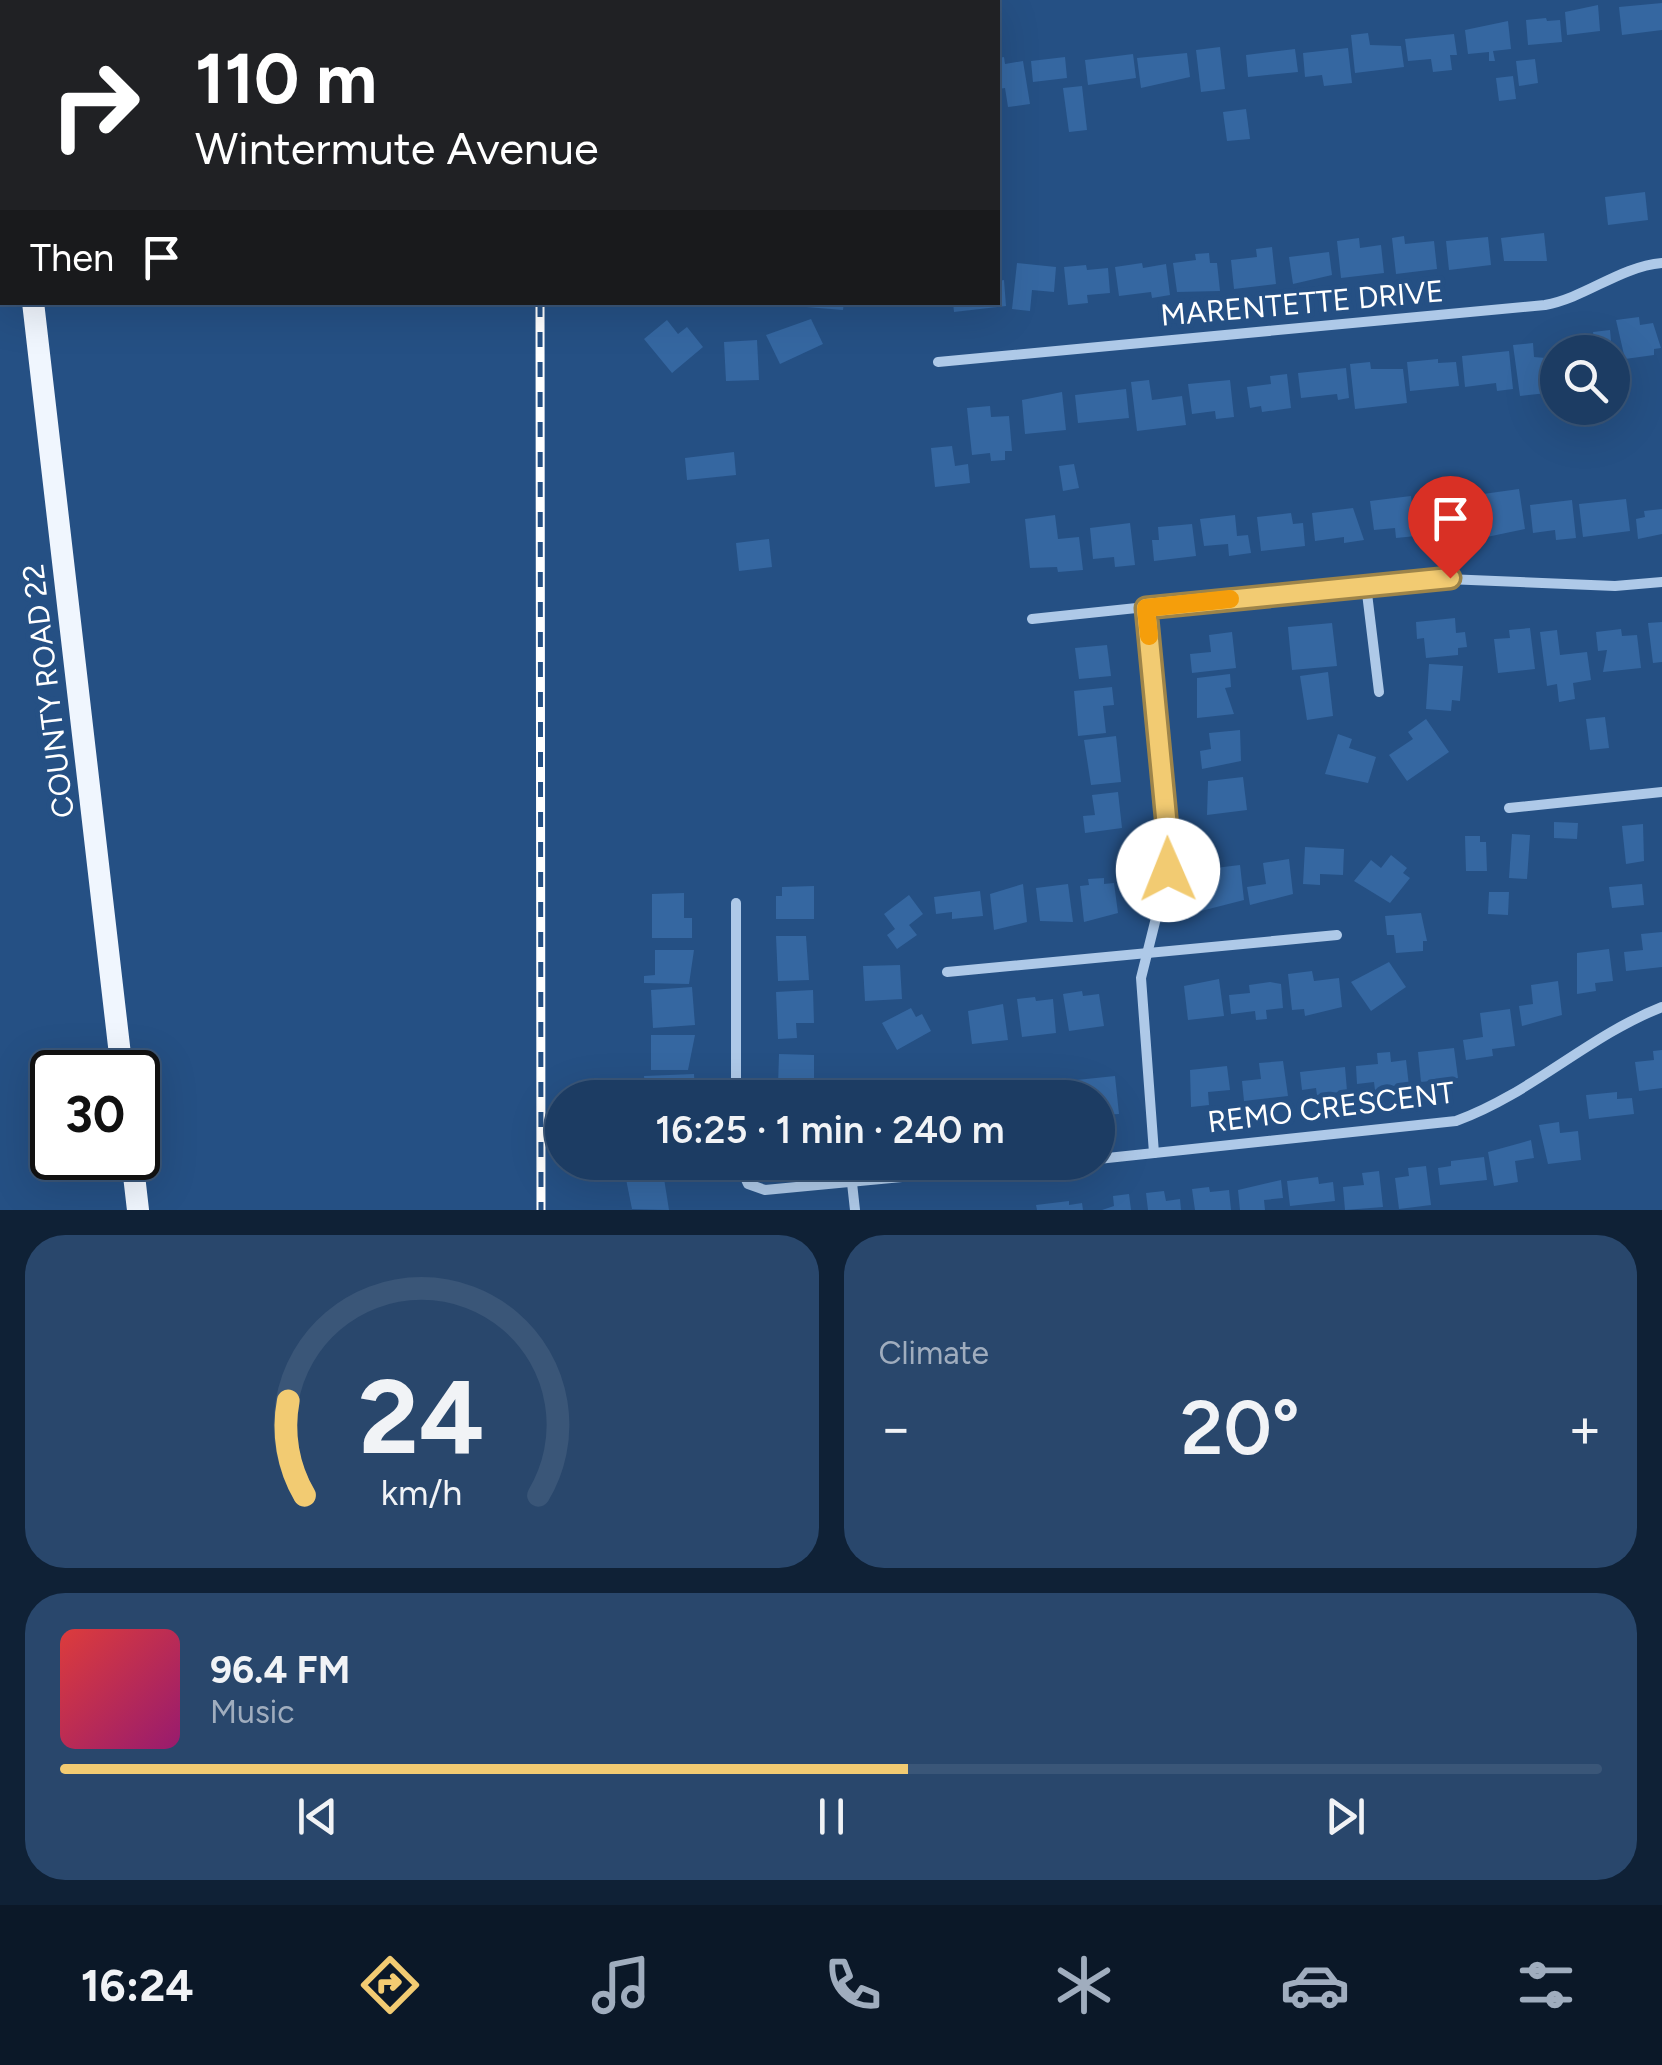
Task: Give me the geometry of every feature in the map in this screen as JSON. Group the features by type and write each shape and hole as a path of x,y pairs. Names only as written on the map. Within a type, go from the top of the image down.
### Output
{"main road":[{"name":"COUNTY ROAD 22","path":"33,305 119,1050"},
{"path":"135,1180 138,1210"}],"street":[{"name":"MARENTETTE DRIVE","path":"938,362 1545,305 1572,300 1630,269 1662,262"},
{"path":"1032,619 1422,578 1616,586 1662,582"},
{"path":"1366,585 1379,692"},
{"path":"1146,608 1168,838 1168,870 1146,953 1142,1006 1154,1153"},
{"path":"1509,808 1662,792"},
{"path":"736,903 736,1080"},
{"path":"947,972 1337,935"},
{"name":"REMO CRESCENT","path":"1115,1157 1456,1121 1508,1098 1618,1028 1662,1007"},
{"path":"746,1180 765,1190 890,1180"},
{"path":"852,1184 854,1210"}],"building":[{"path":"1662,3 1662,30 1622,35 1619,7"},
{"path":"1598,5 1600,31 1567,35 1565,12"},
{"path":"1526,20 1560,20 1562,42 1528,45"},
{"path":"1508,21 1511,49 1493,51 1495,61 1489,61 1489,52 1468,54 1465,30"},
{"path":"1368,33 1370,45 1401,46 1404,67 1355,73 1351,35"},
{"path":"1454,34 1457,55 1450,55 1452,70 1433,72 1431,59 1408,61 1405,39"},
{"path":"1220,47 1225,89 1201,92 1196,50"},
{"path":"1348,48 1352,83 1324,86 1322,75 1305,77 1303,53"},
{"path":"1295,49 1298,72 1248,77 1246,55"},
{"path":"1187,53 1190,77 1141,88 1137,58"},
{"path":"1133,54 1136,78 1088,85 1085,60"},
{"path":"1004,57 1005,64 1023,61 1030,104 1008,107 1005,88 1000,89 1000,58"},
{"path":"1065,57 1067,78 1033,82 1031,61"},
{"path":"1535,59 1538,83 1519,86 1516,61"},
{"path":"1513,76 1516,99 1499,101 1496,78"},
{"path":"1082,86 1087,130 1069,132 1063,88"},
{"path":"1246,109 1250,139 1227,141 1223,112"},
{"path":"1645,192 1648,220 1608,225 1605,197"},
{"path":"1544,233 1547,261 1504,261 1501,238"},
{"path":"1404,236 1405,244 1434,241 1437,269 1396,274 1392,238"},
{"path":"1488,237 1491,265 1449,270 1446,241"},
{"path":"1359,238 1360,248 1381,245 1384,273 1341,278 1337,241"},
{"path":"1272,247 1276,284 1234,289 1231,260 1257,257 1256,249"},
{"path":"1329,252 1332,275 1293,284 1289,257"},
{"path":"1209,253 1210,263 1217,263 1220,291 1177,292 1173,263 1196,260 1195,254"},
{"path":"1017,263 1056,267 1054,292 1032,290 1030,311 1012,309"},
{"path":"1142,263 1143,268 1166,264 1170,295 1152,298 1151,292 1119,296 1115,267"},
{"path":"1086,265 1087,270 1108,268 1110,293 1087,295 1088,303 1068,305 1064,267"},
{"path":"1004,280 1006,306 954,312 953,305 1000,305 1000,281"},
{"path":"794,305 844,305 843,310"},
{"path":"1639,317 1640,325 1653,323 1661,348 1654,349 1654,355 1630,358 1630,335 1619,335 1616,320"},
{"path":"811,319 823,344 780,364 766,335"},
{"path":"667,320 678,334 687,327 703,347 672,373 644,339"},
{"path":"1610,330 1610,335 1593,335"},
{"path":"757,340 759,380 726,381 724,342"},
{"path":"1533,343 1534,357 1540,358 1540,394 1520,396 1513,345"},
{"path":"1509,351 1513,389 1497,391 1496,383 1465,387 1462,356"},
{"path":"1438,359 1438,363 1456,362 1459,386 1410,391 1407,362"},
{"path":"1370,362 1371,369 1403,369 1407,403 1355,409 1350,364"},
{"path":"1346,368 1349,398 1338,400 1337,394 1301,398 1298,373"},
{"path":"1287,374 1291,408 1262,412 1261,406 1250,408 1247,387 1271,384 1270,376"},
{"path":"1149,380 1152,400 1182,396 1186,425 1137,431 1131,382"},
{"path":"1230,380 1234,417 1216,419 1215,411 1192,414 1188,384"},
{"path":"1126,389 1129,418 1078,423 1075,395"},
{"path":"1062,392 1066,430 1025,434 1022,400"},
{"path":"990,406 991,417 1009,416 1012,451 1005,451 1005,460 991,461 990,453 972,455 967,408"},
{"path":"952,446 955,466 968,464 970,483 935,487 931,448"},
{"path":"734,452 736,475 687,480 685,458"},
{"path":"1074,464 1079,488 1063,491 1059,466"},
{"path":"1519,489 1525,529 1482,538 1476,495"},
{"path":"1460,490 1461,497 1469,496 1472,527 1427,535 1422,502 1449,499 1448,491"},
{"path":"1411,496 1416,536 1396,538 1395,528 1374,530 1370,501"},
{"path":"1626,499 1630,531 1583,537 1579,504"},
{"path":"1572,500 1576,538 1556,540 1555,530 1533,533 1530,505"},
{"path":"1353,508 1364,540 1344,543 1344,537 1315,541 1312,513"},
{"path":"1662,509 1662,534 1638,539 1636,519 1645,517 1644,511"},
{"path":"1291,513 1293,524 1303,523 1305,546 1261,551 1257,517"},
{"path":"1055,515 1058,539 1079,537 1083,570 1030,568 1025,519"},
{"path":"1235,515 1237,536 1248,535 1251,553 1229,556 1228,544 1204,546 1200,519"},
{"path":"1130,523 1135,565 1115,567 1114,557 1093,559 1090,528"},
{"path":"1192,524 1196,556 1154,561 1152,540 1159,540 1158,527"},
{"path":"769,539 772,567 739,571 736,543"},
{"path":"1455,618 1456,633 1465,632 1467,647 1458,648 1458,655 1426,658 1424,638 1417,639 1416,622"},
{"path":"1662,622 1662,662 1653,663 1648,623"},
{"path":"1332,623 1337,666 1292,670 1288,627"},
{"path":"1530,628 1535,669 1498,673 1494,639 1510,638 1509,630"},
{"path":"1621,629 1622,636 1637,635 1641,668 1603,672 1607,650 1598,651 1596,632"},
{"path":"1557,630 1560,655 1587,652 1591,680 1573,683 1575,699 1559,702 1557,684 1547,686 1540,632"},
{"path":"1232,632 1236,668 1192,673 1190,654 1211,652 1209,635"},
{"path":"1107,645 1111,676 1079,679 1075,648"},
{"path":"1429,664 1463,666 1460,701 1452,700 1451,711 1426,709"},
{"path":"1328,672 1333,716 1307,720 1300,676"},
{"path":"1230,674 1231,687 1225,688 1234,714 1197,718 1197,678"},
{"path":"1112,687 1114,705 1103,706 1106,733 1078,736 1074,691"},
{"path":"1605,717 1609,748 1590,750 1586,719"},
{"path":"1426,719 1449,752 1407,781 1389,755 1413,739 1408,732"},
{"path":"1240,730 1241,761 1202,769 1200,751 1211,749 1209,733"},
{"path":"1338,734 1352,739 1349,748 1376,757 1368,783 1325,774"},
{"path":"1116,736 1121,782 1091,785 1084,740"},
{"path":"1243,777 1247,810 1207,815 1208,781"},
{"path":"1118,792 1122,828 1085,833 1083,816 1095,815 1092,795"},
{"path":"1554,822 1578,823 1577,839 1554,838"},
{"path":"1643,824 1644,861 1626,864 1622,826"},
{"path":"1512,834 1530,835 1527,879 1509,878"},
{"path":"1465,836 1480,836 1480,842 1486,842 1487,871 1466,871"},
{"path":"1305,847 1344,849 1343,875 1320,874 1320,885 1303,884"},
{"path":"1391,855 1407,868 1403,873 1410,878 1390,903 1354,881 1371,860 1381,868"},
{"path":"1289,859 1293,894 1250,905 1247,887 1266,884 1263,863"},
{"path":"1240,865 1244,900 1201,911 1198,891 1217,889 1215,868"},
{"path":"1104,878 1104,884 1114,883 1118,913 1084,922 1080,886 1089,885 1088,879"},
{"path":"1023,884 1027,922 994,930 990,894"},
{"path":"1068,884 1073,922 1040,921 1036,888"},
{"path":"1642,884 1644,905 1612,908 1609,887"},
{"path":"814,886 814,919 776,919 776,896 782,896 782,887"},
{"path":"980,891 983,916 952,919 952,912 936,914 934,897"},
{"path":"1489,892 1509,892 1508,915 1488,914"},
{"path":"684,893 684,918 692,918 692,938 652,938 652,894"},
{"path":"909,895 923,914 909,925 917,935 897,949 887,935 895,929 884,914"},
{"path":"1421,913 1427,941 1423,941 1423,951 1396,953 1394,935 1387,935 1385,916"},
{"path":"1662,932 1662,967 1626,971 1624,952 1643,950 1641,934"},
{"path":"776,936 806,936 809,980 778,981"},
{"path":"1609,949 1613,981 1595,983 1596,991 1577,994 1577,953"},
{"path":"655,950 694,950 689,984 644,983 644,976 655,975"},
{"path":"1389,962 1406,987 1371,1011 1351,982"},
{"path":"900,965 902,999 865,1001 863,966"},
{"path":"1312,971 1314,981 1339,978 1342,1007 1305,1016 1304,1009 1292,1010 1288,974"},
{"path":"1219,979 1224,1016 1188,1020 1184,986"},
{"path":"1558,981 1562,1015 1522,1026 1519,1006 1533,1004 1531,985"},
{"path":"1281,984 1283,1008 1266,1010 1267,1019 1256,1020 1255,1011 1231,1014 1229,995 1250,993 1249,985"},
{"path":"692,987 695,1025 653,1028 651,990"},
{"path":"813,990 814,1023 796,1023 797,1038 778,1039 776,992"},
{"path":"1082,991 1083,996 1099,994 1104,1026 1069,1031 1063,994"},
{"path":"1035,997 1036,1001 1053,999 1056,1033 1022,1037 1017,999"},
{"path":"1003,1004 1008,1040 972,1044 968,1011"},
{"path":"911,1008 916,1017 922,1014 931,1031 897,1050 882,1023"},
{"path":"1510,1009 1515,1046 1492,1049 1493,1056 1466,1060 1463,1040 1483,1037 1480,1013"},
{"path":"651,1035 695,1035 688,1070 651,1070"},
{"path":"1454,1048 1458,1078 1421,1082 1418,1052"},
{"path":"1662,1050 1662,1088 1639,1091 1635,1062 1654,1060 1653,1051"},
{"path":"1390,1052 1391,1062 1406,1060 1409,1086 1375,1090 1374,1082 1357,1084 1356,1066 1378,1064 1377,1053"},
{"path":"779,1054 814,1055 814,1080 778,1080"},
{"path":"1283,1061 1288,1096 1244,1101 1242,1081 1261,1079 1259,1063"},
{"path":"1227,1066 1230,1090 1208,1092 1209,1105 1191,1107 1190,1070"},
{"path":"1345,1067 1347,1091 1317,1095 1316,1088 1302,1090 1300,1072"},
{"path":"694,1074 694,1080 644,1080 644,1076"},
{"path":"1115,1076 1119,1114 1115,1114 1115,1080 1077,1080"},
{"path":"1617,1092 1617,1099 1632,1098 1634,1114 1589,1119 1586,1095"},
{"path":"1559,1122 1560,1133 1578,1131 1581,1160 1548,1164 1539,1125"},
{"path":"1531,1140 1534,1158 1515,1161 1518,1182 1494,1186 1488,1152"},
{"path":"1484,1157 1487,1180 1440,1185 1438,1168 1451,1166 1451,1161"},
{"path":"1426,1166 1431,1205 1399,1209 1395,1178 1409,1176 1408,1168"},
{"path":"1379,1171 1383,1207 1345,1210 1343,1187 1364,1185 1362,1173"},
{"path":"1318,1177 1319,1184 1333,1182 1335,1201 1290,1206 1287,1181"},
{"path":"626,1180 664,1180 669,1210 632,1209"},
{"path":"1281,1180 1283,1198 1264,1200 1265,1210 1240,1210 1238,1190"},
{"path":"1209,1187 1210,1192 1229,1190 1231,1210 1195,1210 1192,1189"},
{"path":"1164,1191 1166,1201 1180,1199 1181,1210 1148,1210 1146,1193"},
{"path":"1129,1194 1131,1210 1102,1210 1114,1206 1113,1196"},
{"path":"1069,1201 1069,1205 1082,1203 1083,1210 1037,1210 1036,1205"}],"railway":[{"path":"540,305 541,1210"}],"slow traffic":[{"path":"1149,636 1146,608 1230,599"}],"route":[{"path":"1168,870 1146,608 1450,578"}]}
